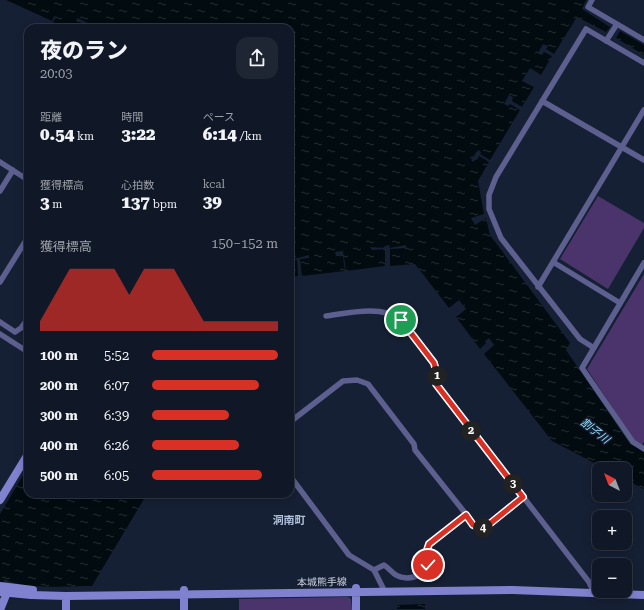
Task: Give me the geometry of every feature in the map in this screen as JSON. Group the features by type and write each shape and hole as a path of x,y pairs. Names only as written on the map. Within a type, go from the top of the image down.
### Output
{"main road":[{"path":"0,499 24,460"},
{"name":"本城熊手線","path":"356,590 383,588 514,586 592,590"},
{"path":"0,610 3,589"},
{"name":"本城熊手線","path":"3,589 184,592 592,590"},
{"name":"本城熊手線","path":"3,589 66,596 184,592"},
{"path":"356,590 356,610"},
{"path":"632,590 644,590"},
{"path":"184,592 184,610"},
{"name":"本城熊手線","path":"632,594 644,595"},
{"path":"66,596 66,610"}],"street":[{"path":"592,0 588,7 644,40"},
{"path":"606,41 617,24"},
{"path":"594,348 580,339 501,238 489,210 489,195 496,177 586,29 644,62"},
{"path":"542,101 644,160"},
{"path":"538,287 644,110"},
{"path":"0,162 24,177"},
{"path":"0,191 13,170"},
{"path":"0,282 24,243"},
{"path":"554,262 620,303"},
{"path":"644,263 582,368 633,442 644,448"},
{"path":"326,316 366,310 391,315 401,320 434,363 437,375 436,384 592,586"},
{"path":"0,322 15,332 24,324"},
{"path":"0,334 24,349"},
{"path":"294,419 343,381 357,380 368,384 414,444 415,450 473,525 481,528 487,526 523,497"},
{"path":"294,481 349,554 374,570 383,588"},
{"path":"374,570 384,565 400,577 420,576 423,574 428,565 427,550 429,544 466,515"}],"shaded area":[{"path":"598,196 644,223 644,228 608,289 560,259"},
{"path":"644,274 644,442 642,445 634,440 587,369"},
{"path":"348,597 351,599 352,610 239,610 239,599"}],"water":[{"name":"割子川","path":"6,0 586,0 582,9 610,27 606,32 577,17 554,54 546,49 548,46 543,44 538,53 542,55 544,52 552,56 541,75 530,68 522,81 534,87 522,107 512,101 513,97 509,95 504,104 508,106 510,104 520,110 490,160 480,154 481,152 478,150 471,160 473,162 479,156 489,162 478,181 484,214 471,218 475,225 486,218 490,235 570,343 566,350 630,444 644,451 644,489 632,483 632,462 592,462 552,441 484,354 494,345 489,338 480,349 456,317 466,309 459,300 449,308 415,264 390,266 390,249 406,248 406,245 390,248 389,245 383,248 370,247 372,250 385,249 385,266 346,271 343,251 335,252 336,256 343,256 345,271 302,276 300,259 309,258 309,255 294,259 294,24 90,24 77,18 76,21 85,24 57,24 53,22 56,17 54,16 52,21"},
{"path":"620,31 644,45 644,55 616,38"},
{"path":"294,260 297,260 298,276 294,276"},
{"path":"24,474 24,498 145,498 92,586 34,586 22,585 5,579 0,589 0,514"},
{"path":"425,604 425,609 397,609 397,605"}],"district":[{"name":"洞南町","path":"289,520"}],"route":[{"path":"401,320 434,363 437,375 436,384 523,497 487,526 481,528 473,525 466,515 429,544 427,550 428,565"}]}
